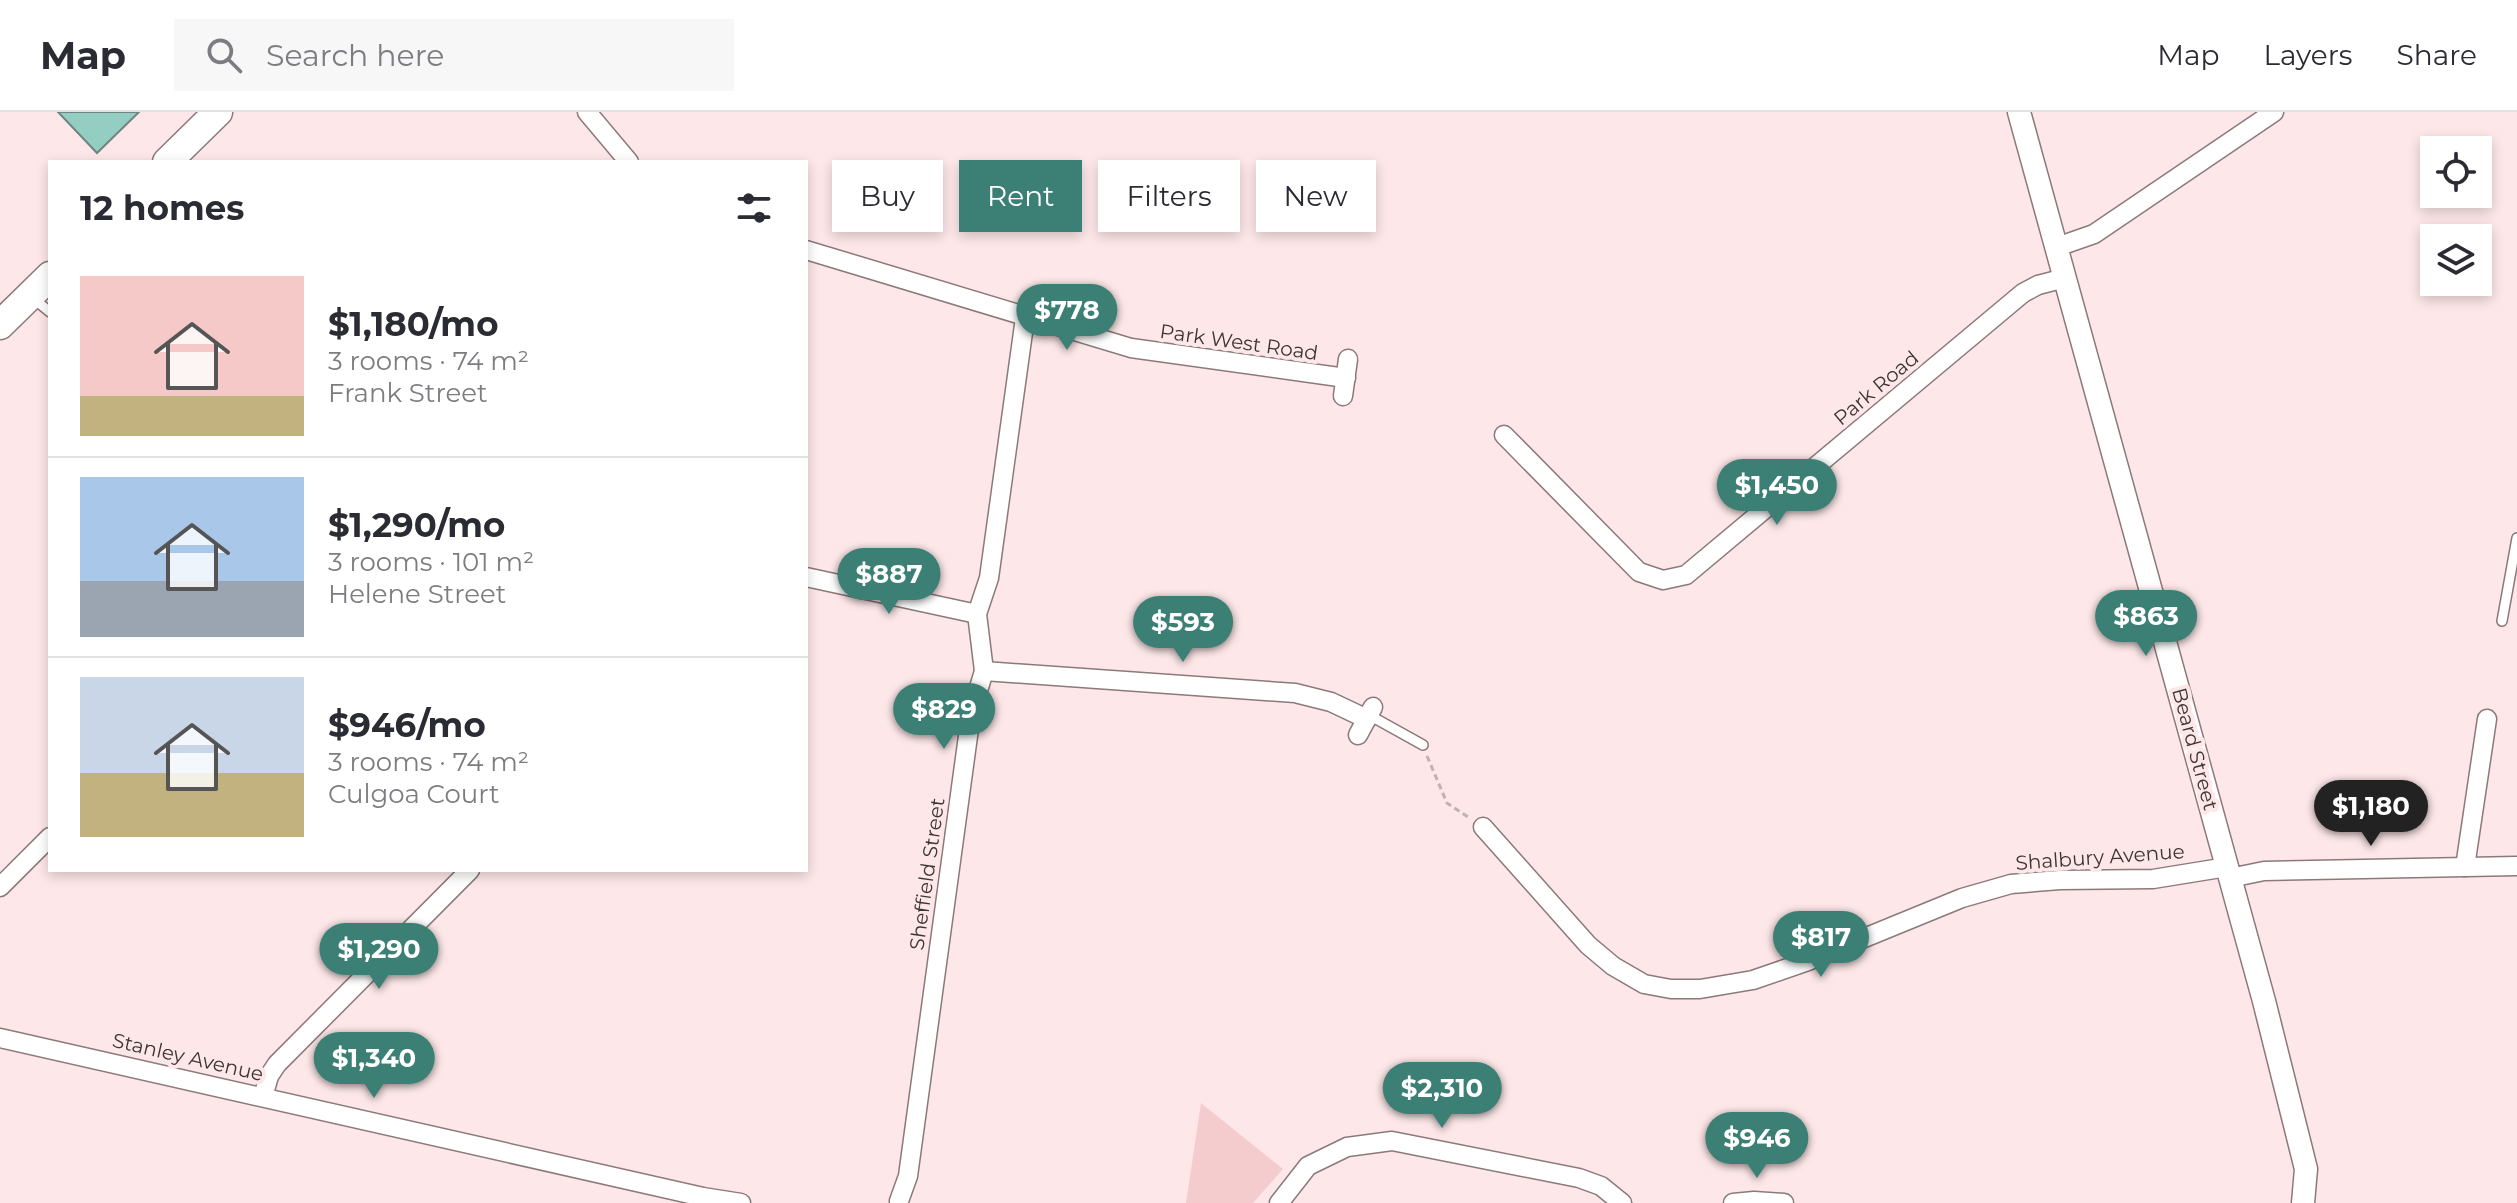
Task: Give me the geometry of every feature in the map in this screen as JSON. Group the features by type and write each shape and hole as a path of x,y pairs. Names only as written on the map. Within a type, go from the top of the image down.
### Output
{"main road":[{"path":"169,160 218,112"},
{"path":"0,325 43,295"}],"street":[{"path":"587,112 627,160"},
{"name":"Beard Street","path":"2019,112 2229,872 2306,1169 2303,1203"},
{"path":"2057,247 2094,234 2274,112"},
{"name":"Park West Road","path":"808,251 1025,318 1148,352 1346,378"},
{"name":"Park Road","path":"1504,435 1639,572 1663,580 1686,575 2023,293 2038,285 2065,278"},
{"name":"Sheffield Street","path":"895,1202 908,1176 971,714 984,671 977,614 989,578 1025,318"},
{"path":"808,577 977,614"},
{"path":"984,671 1295,693 1331,702 1367,719"},
{"path":"2465,867 2487,719"},
{"name":"Shalbury Avenue","path":"1483,827 1588,945 1613,966 1644,984 1671,989 1700,989 1753,980 1808,961 1962,898 2011,884 2153,879 2229,872 2517,866"},
{"path":"0,887 48,839"},
{"path":"263,1097 269,1076 282,1058 468,872"},
{"name":"Stanley Avenue","path":"0,1038 741,1203"},
{"path":"1279,1203 1308,1166 1347,1147 1392,1141 1579,1178 1601,1186 1622,1203"},
{"path":"1733,1203 1784,1203"}],"lane":[{"path":"2502,621 2517,538"},
{"path":"1367,719 1423,745"}],"path":[{"path":"1423,745 1447,803 1483,827"}],"shaded area":[{"path":"1201,1103 1283,1169 1253,1203 1186,1203"}],"building":[{"path":"58,112 139,112 97,153"}]}
